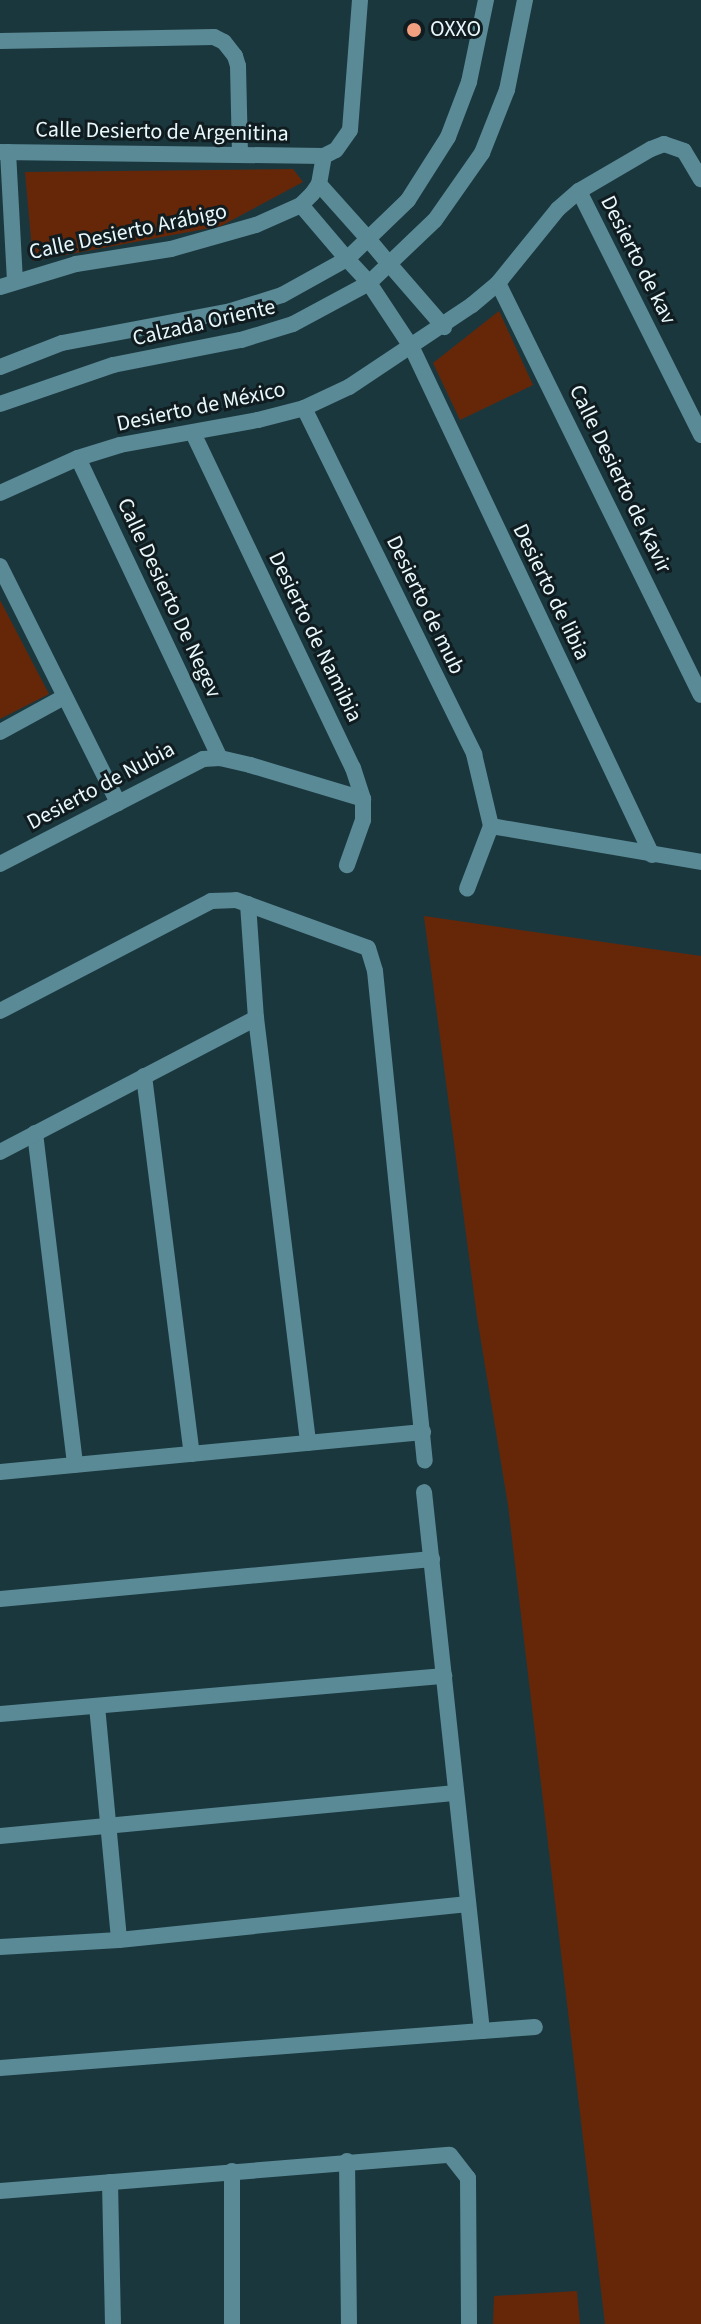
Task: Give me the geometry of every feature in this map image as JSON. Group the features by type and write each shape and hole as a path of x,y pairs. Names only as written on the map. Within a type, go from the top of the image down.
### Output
{"street":[{"path":"360,0 350,130 336,150 324,156 319,184 444,327"},
{"name":"Calzada Oriente","path":"0,367 62,343 231,311 269,299 323,275 347,259 408,200 448,137 469,82 486,0"},
{"name":"Calzada Oriente","path":"0,404 113,365 229,343 293,324 369,283 391,266 435,220 482,153 507,90 525,0"},
{"path":"0,41 214,37 230,47 238,66 240,153"},
{"name":"Desierto de México","path":"0,493 78,458 120,445 193,433 304,408 359,382 444,327 498,283 544,225 579,191 664,144 684,151 701,179"},
{"path":"4,152 7,284"},
{"name":"Calle Desierto de Argenitina","path":"4,152 324,156"},
{"name":"Calle Desierto Arábigo","path":"7,284 76,264 171,249 219,237 301,205 319,184"},
{"name":"Desierto de kav","path":"579,191 701,435"},
{"name":"Desierto de libia","path":"301,205 369,283 412,348 652,855"},
{"name":"Calle Desierto de Kavir","path":"498,283 701,695"},
{"name":"Desierto de mub","path":"304,408 474,754 491,826"},
{"name":"Desierto de Namibia","path":"193,433 353,768 363,799 363,820 347,865"},
{"name":"Calle Desierto De Negev","path":"78,458 220,758"},
{"path":"0,566 118,803"},
{"path":"0,732 64,697"},
{"name":"Desierto de Nubia","path":"0,864 185,765 220,758 363,799"},
{"path":"467,889 491,826 701,862"},
{"path":"0,1011 211,901 226,898 368,948 373,958 425,1460"},
{"path":"248,904 256,1018 308,1443"},
{"path":"0,1152 256,1018"},
{"path":"144,1076 192,1454"},
{"path":"35,1133 75,1465"},
{"path":"0,1472 423,1432"},
{"path":"424,1492 482,2031"},
{"path":"0,1599 432,1559"},
{"path":"0,1714 444,1676"},
{"path":"97,1706 119,1940"},
{"path":"0,1836 456,1793"},
{"path":"0,1947 119,1940 468,1904"},
{"path":"0,2068 535,2027"},
{"path":"0,2191 450,2155 468,2178 469,2324"},
{"path":"347,2161 349,2324"},
{"path":"232,2171 232,2324"},
{"path":"110,2182 113,2324"}],"shaded area":[{"path":"293,169 303,182 221,226 33,261 25,172"},
{"path":"499,311 533,385 460,420 433,363"},
{"path":"0,600 49,694 0,719"},
{"path":"424,916 701,956 701,2324 605,2324 508,1505 477,1317"},
{"path":"577,2291 580,2324 493,2324 494,2296"}],"place":[{"name":"OXXO","path":"414,30"}]}
